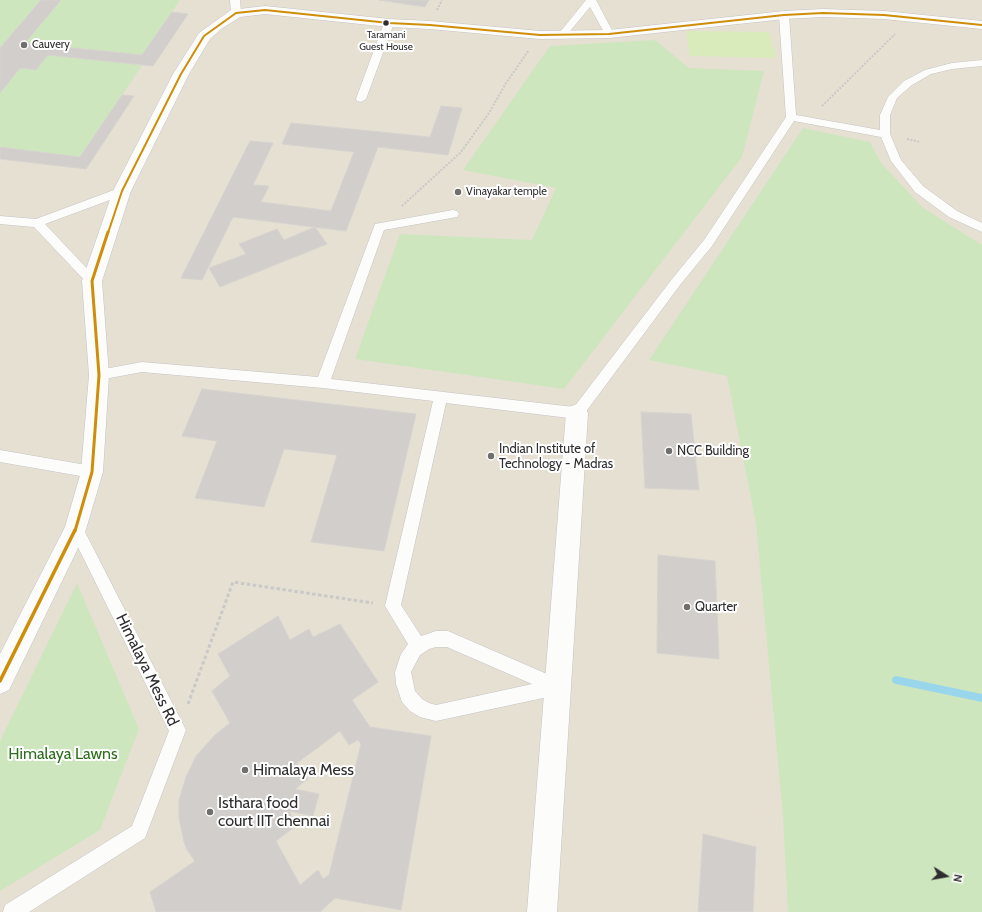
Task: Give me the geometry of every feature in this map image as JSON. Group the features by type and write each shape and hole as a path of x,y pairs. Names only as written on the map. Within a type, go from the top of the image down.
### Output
{"street":[{"path":"0,680 76,529 92,472 99,375 92,281 122,191 181,74 204,36 236,6 389,23 430,25 540,35 609,34 784,15 839,13 982,25"},
{"path":"542,912 577,413"}],"lane":[{"path":"563,34 591,1 609,34"},
{"path":"99,375 142,367 323,384 577,413 676,282 708,243 791,117 784,15"},
{"path":"361,99 389,23"},
{"path":"982,63 952,66 928,72 908,83 893,97 886,115 885,134 896,161 919,189 953,214 982,228"},
{"path":"791,117 885,134"},
{"path":"0,220 37,223 122,191"},
{"path":"323,384 379,227 454,214"},
{"path":"37,223 92,281"},
{"path":"419,646 393,606 441,397"},
{"path":"0,456 92,472"},
{"name":"Himalaya Mess Rd","path":"12,912 139,832 178,730 76,529"},
{"path":"436,639 448,639 557,687 436,713 426,711 416,705 408,696 404,684 403,672 407,660 419,646 425,642 436,639"}],"path":[{"path":"809,120 911,18"},
{"path":"379,227 461,152 489,113 506,83 540,35"},
{"path":"178,730 233,582 393,606"}],"shaded area":[{"name":"Indian Institute of Technology - Madras","path":"0,0 982,0 982,912 0,912"}],"green space":[{"path":"0,0 41,0 0,48"},
{"path":"61,0 180,0 142,55 25,43"},
{"path":"686,31 769,32 776,58 690,56"},
{"path":"655,40 689,68 764,71 742,157 564,389 355,359 400,234 532,240 556,188 463,170 550,46"},
{"path":"48,55 143,64 80,157 0,147 0,93 20,68"},
{"path":"803,128 870,142 882,164 922,207 982,245 982,912 788,912 783,817 756,524 727,376 649,360"},
{"name":"Himalaya Lawns","path":"77,583 139,729 100,830 0,891 0,741"}],"building":[{"name":"Cauvery","path":"41,0 61,0 25,43 142,55 172,12 188,14 153,66 48,55 36,70 20,68 0,93 0,48"},
{"path":"379,0 429,0 425,7"},
{"path":"122,95 134,96 86,169 0,159 0,147 80,157"},
{"path":"441,106 462,108 448,155 378,147 346,231 233,217 202,280 181,278 250,141 273,143 253,185 269,186 261,202 331,211 354,152 282,144 291,123 430,137"},
{"path":"315,227 327,244 220,287 209,268 246,254 239,244 277,229 284,240"},
{"path":"202,389 416,414 384,551 311,542 337,455 284,449 264,507 195,498 217,441 182,436"},
{"name":"NCC Building","path":"641,412 691,414 699,490 645,488"},
{"name":"Quarter","path":"658,555 715,561 719,659 657,653"},
{"name":"Himalaya Mess","path":"278,616 290,640 309,629 313,637 340,624 378,682 352,700 370,727 431,736 401,910 335,898 320,912 156,912 150,892 195,861 187,850 184,842 179,818 179,800 186,777 196,756 214,736 230,723 212,691 230,676 218,654","holes":["340,731 349,745 358,740 361,744 329,875 323,879 318,870 300,885 276,841 297,825 289,811 313,816 319,794 295,789 308,779 297,763"]},
{"path":"703,834 756,847 753,912 698,912"}],"waterway":[{"path":"896,680 982,698"}],"transit line":[{"path":"0,681 76,529 92,472 99,375 92,281 122,191 181,74 204,36 216,26 236,13 265,10 389,23 430,25 540,35 609,34 784,15 823,13 884,15 982,25"}],"place":[{"name":"Taramani Guest House","path":"386,23"},
{"name":"Cauvery","path":"24,45"},
{"name":"Vinayakar temple","path":"458,192"},
{"name":"NCC Building","path":"669,451"},
{"name":"Indian Institute of Technology - Madras","path":"491,456"},
{"name":"Quarter","path":"687,607"},
{"name":"Himalaya Mess","path":"245,770"},
{"name":"Isthara food court IIT chennai","path":"210,812"}]}
